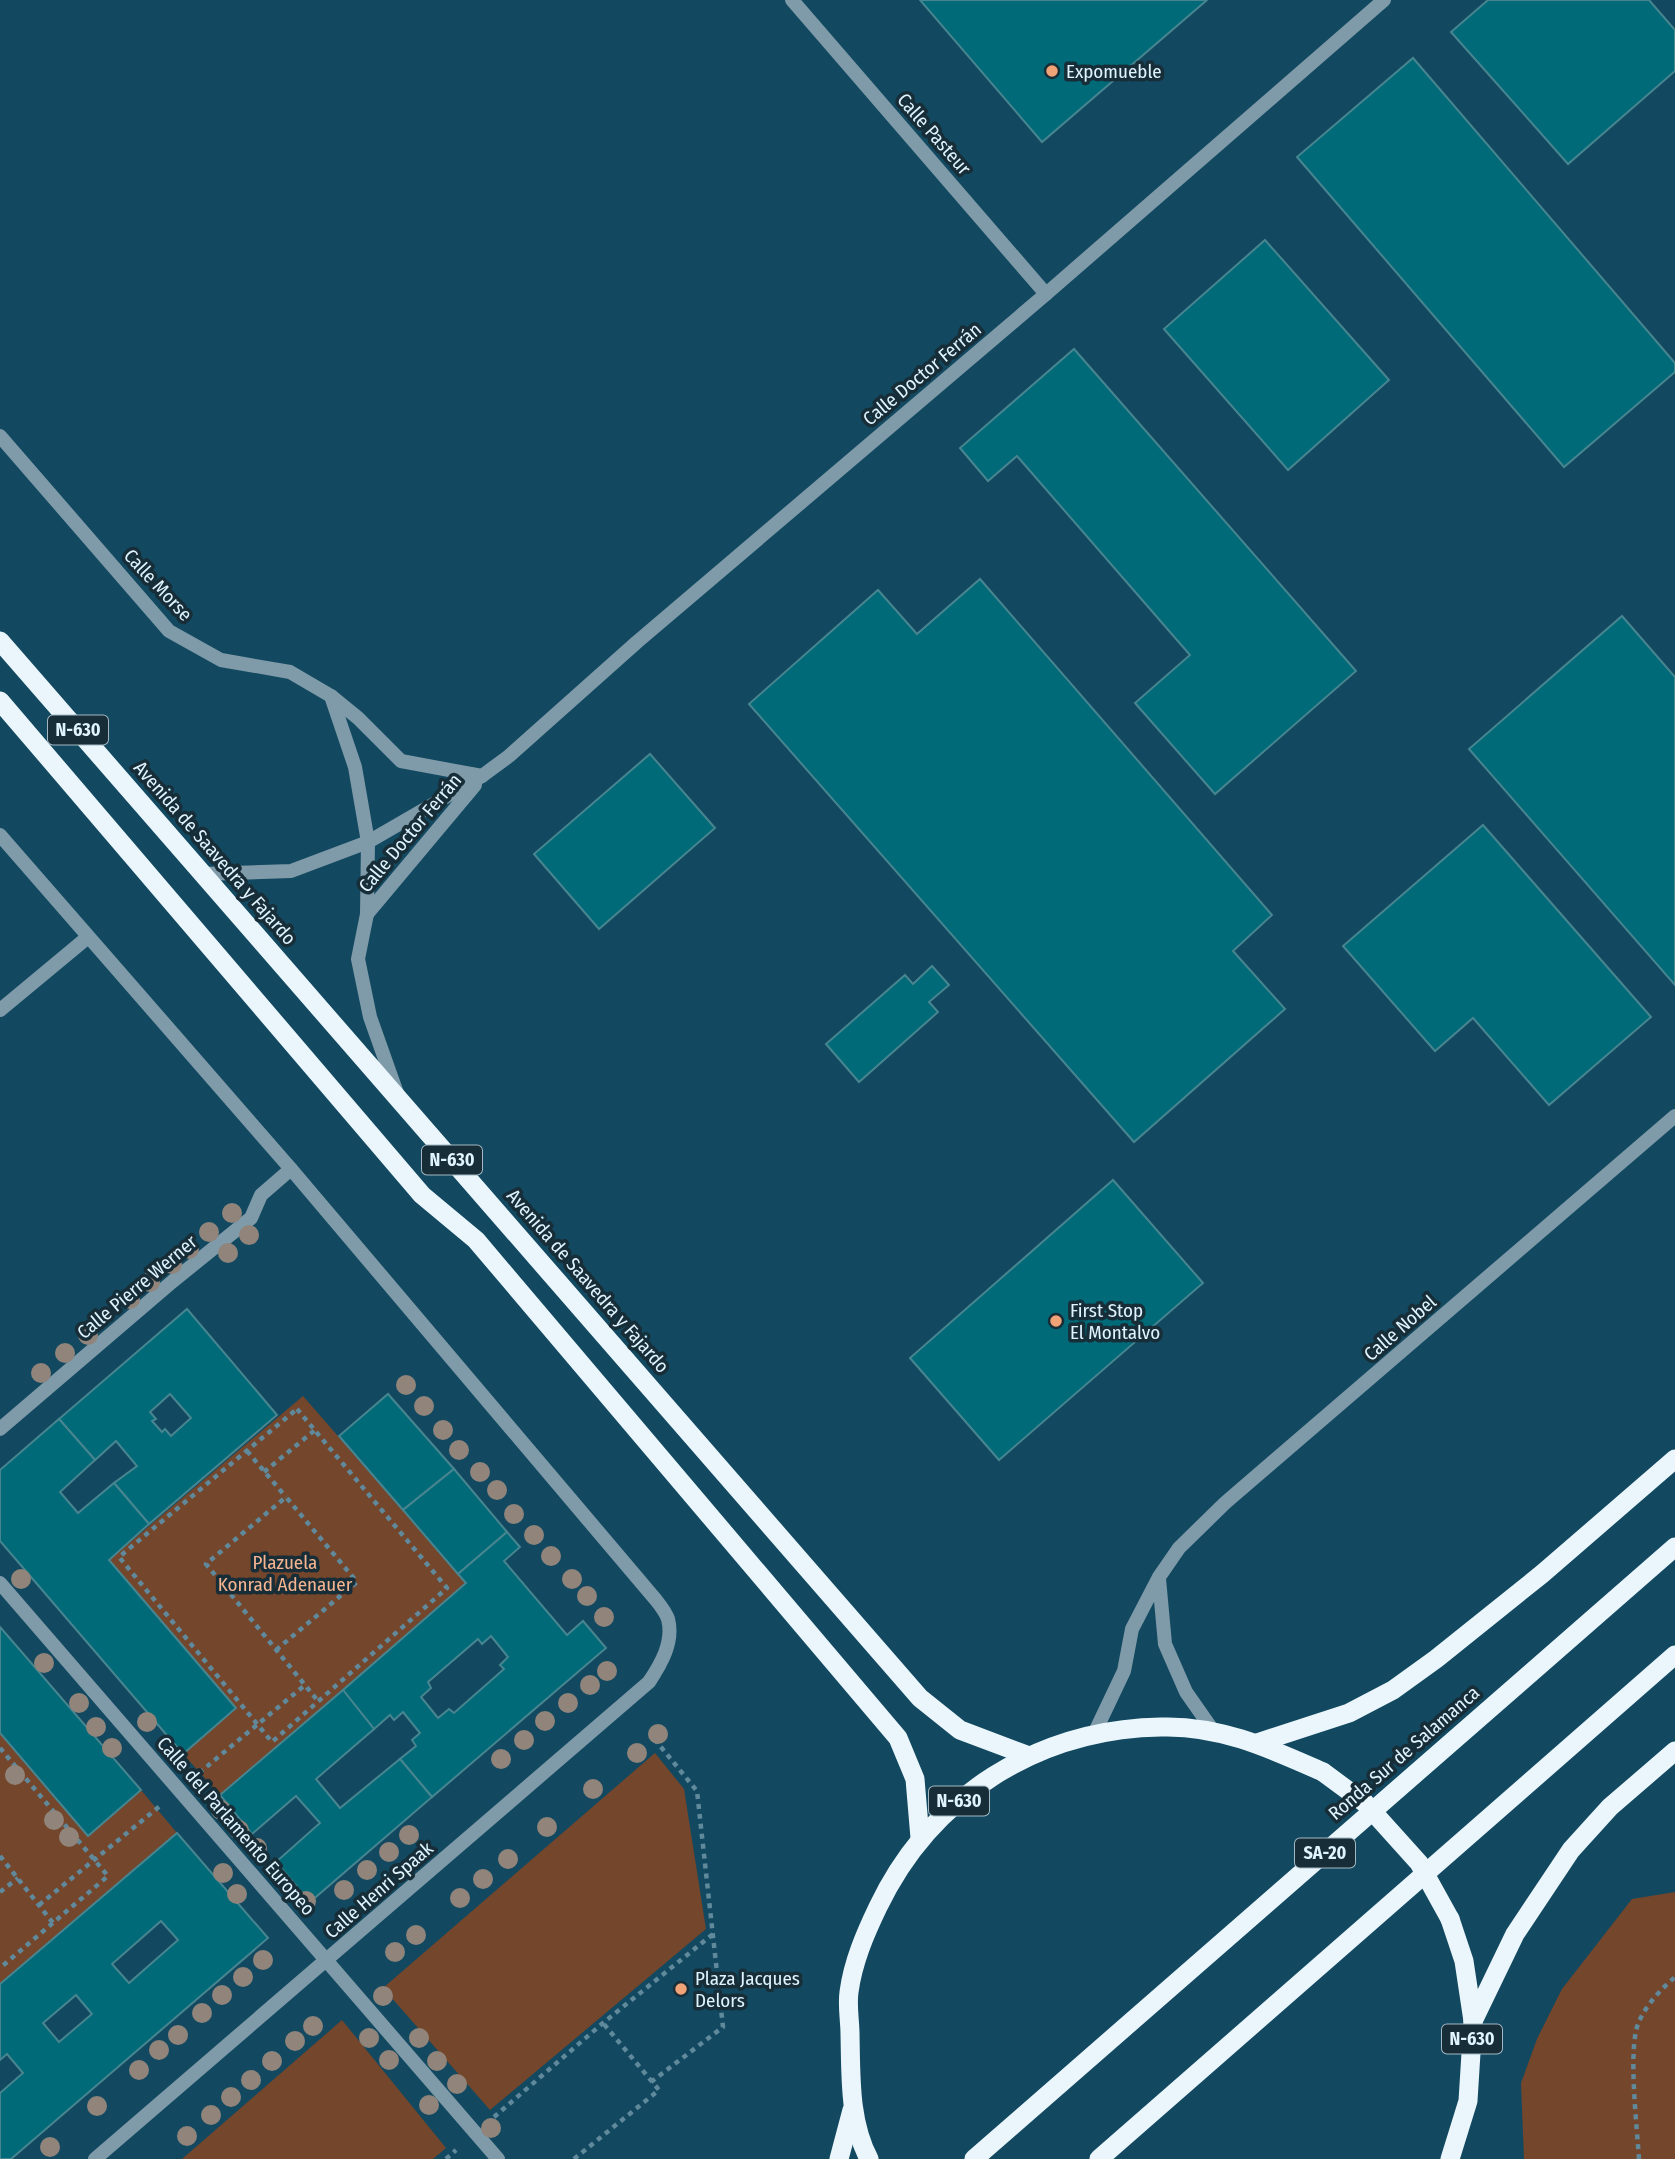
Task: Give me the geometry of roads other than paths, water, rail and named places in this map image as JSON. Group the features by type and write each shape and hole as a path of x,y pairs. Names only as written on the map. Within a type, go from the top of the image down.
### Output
{"highway":[{"name":"Avenida de Saavedra y Fajardo","path":"0,641 920,1698 960,1730 1030,1756"},
{"name":"N-630","path":"0,701 422,1195 476,1240 898,1738 915,1779 920,1838"},
{"path":"1257,1743 1349,1713 1392,1690 1436,1659 1542,1574 1675,1459"},
{"name":"Ronda Sur de Salamanca","path":"974,2159 1675,1546"},
{"path":"1099,2159 1675,1655"},
{"name":"N-630","path":"867,2156 853,2109 849,1993 863,1938 893,1875 920,1838 953,1805 990,1777 1030,1756 1094,1734 1162,1727 1214,1732 1257,1743 1323,1772 1365,1803 1419,1863 1450,1919 1464,1961 1474,2021 1468,2101 1450,2159"},
{"path":"1474,2021 1515,1934 1572,1850 1610,1807 1675,1751"},
{"path":"839,2159 853,2109"}],"street":[{"name":"Calle Pasteur","path":"792,0 1046,294"},
{"name":"Calle Doctor Ferrán","path":"203,874 291,870 368,842 482,776 1046,294 1384,0"},
{"name":"Calle Morse","path":"0,436 169,631 221,660 290,672 331,696 358,718 401,761 482,776"},
{"path":"331,696 355,767 368,842"},
{"name":"Calle Doctor Ferrán","path":"368,914 482,776"},
{"path":"0,835 291,1169"},
{"name":"Calle Doctor Ferrán","path":"368,842 368,914 358,959 370,1017 398,1097"},
{"path":"0,1010 88,937"},
{"name":"Calle Nobel","path":"1094,1734 1125,1671 1132,1629 1159,1577 1179,1548 1225,1503 1675,1116"},
{"name":"Calle Pierre Werner","path":"0,1429 251,1218 261,1195 291,1169"},
{"name":"Calle Henri Spaak","path":"95,2159 649,1682 663,1661 668,1636 668,1619 656,1600 291,1169"},
{"path":"1159,1577 1165,1644 1186,1692 1214,1732"},
{"name":"Calle del Parlamento Europeo","path":"0,1583 498,2159"}],"place":[{"name":"Expomueble","path":"1052,71"},
{"name":"First Stop El Montalvo","path":"1056,1321"},
{"name":"Plaza Jacques Delors","path":"681,1989"}],"park label":[{"name":"Plazuela Konrad Adenauer","path":"285,1573"}]}
